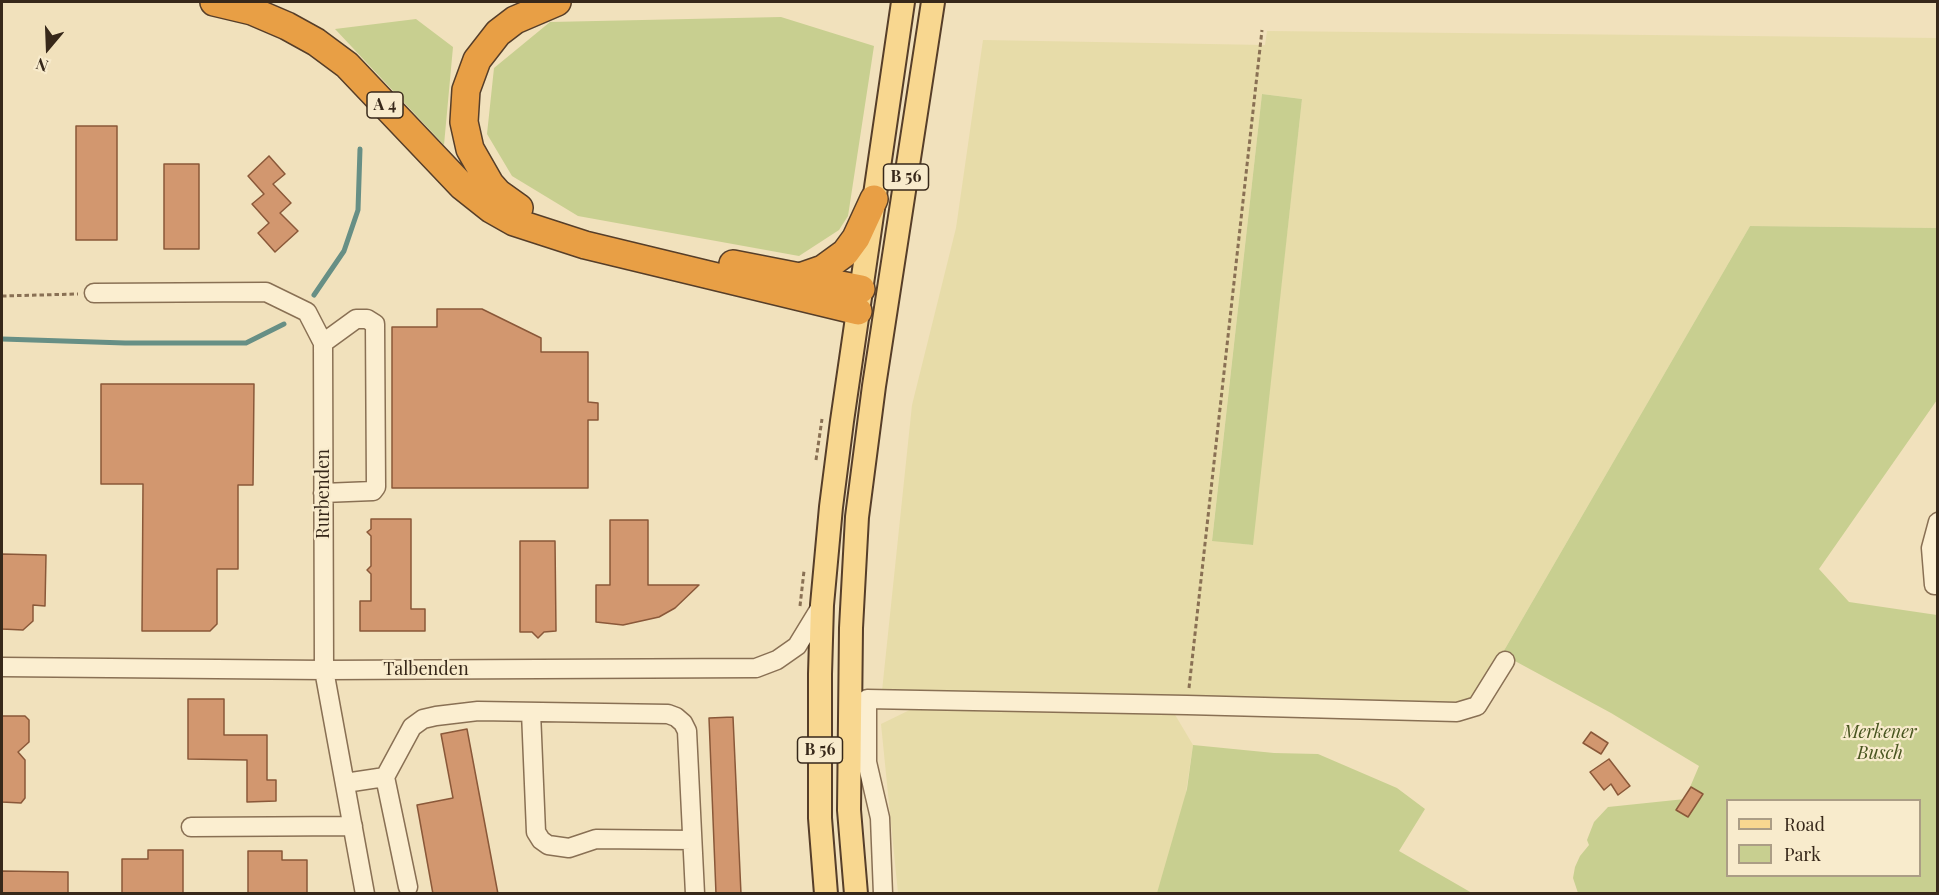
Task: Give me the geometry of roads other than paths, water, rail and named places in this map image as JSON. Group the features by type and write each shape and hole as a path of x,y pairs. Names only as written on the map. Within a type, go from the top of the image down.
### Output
{"highway":[{"name":"A 4","path":"214,2 268,17 302,34 347,65 468,192 503,216 540,232 628,256 860,300"},
{"path":"557,2 527,14 505,27 483,50 469,78 464,111 467,136 475,160 490,184 518,207 568,228 691,256 800,277 860,300"},
{"path":"800,277 824,269 845,253 856,238 874,199"}],"main road":[{"name":"B 56","path":"826,894 820,818 822,605 831,507 903,2"},
{"name":"B 56","path":"856,894 849,810 851,639 857,517 887,301 933,2"},
{"path":"860,300 887,301"}],"street":[{"name":"Rurbenden","path":"94,293 266,292 307,312 323,343 324,670 365,894"},
{"path":"323,343 356,319 367,319 375,324 376,487 373,491 323,493"},
{"path":"1938,522 1932,548 1934,585 1938,585"},
{"name":"Talbenden","path":"2,667 324,670 756,668 777,660 797,646 822,605"},
{"path":"883,894 880,818 867,762 867,699 1457,712 1477,706 1505,661"},
{"path":"408,887 385,777 412,727 423,719 478,711 668,714 683,723 687,731 695,894"},
{"path":"531,712 536,832 541,840 557,848 570,848 596,839 692,840"},
{"path":"345,783 385,777"},
{"path":"191,827 352,826"}],"waterway":[{"path":"314,295 344,251 358,210 360,149"},
{"path":"2,339 125,343 246,343 284,324"}],"park label":[{"name":"Merkener Busch","path":"1880,742"}]}
